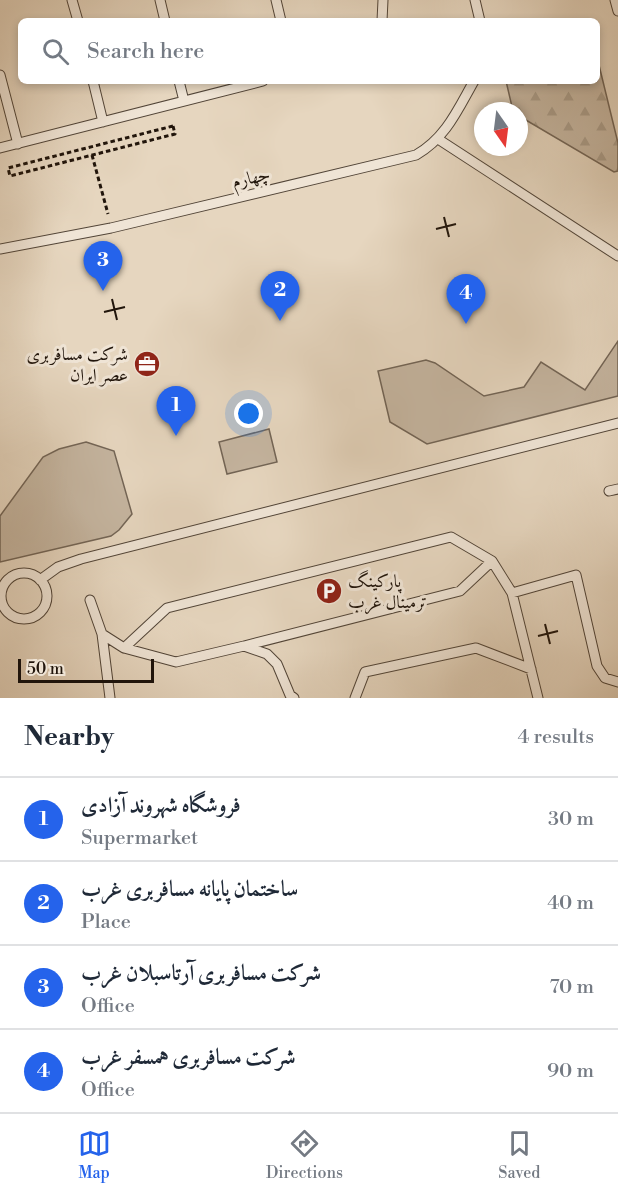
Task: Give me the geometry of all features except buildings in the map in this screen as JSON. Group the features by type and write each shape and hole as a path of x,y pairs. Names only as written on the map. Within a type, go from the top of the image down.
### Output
{"lane":[{"path":"72,0 77,18"},
{"path":"160,0 164,18"},
{"path":"276,0 280,18"},
{"path":"382,18 383,0"},
{"path":"475,0 479,18"},
{"path":"615,0 618,11"},
{"path":"0,75 18,144"},
{"path":"94,84 103,122"},
{"path":"181,84 184,101"},
{"path":"0,148 251,84"},
{"name":"چهارم","path":"0,249 111,228 416,155 438,139 451,123 472,84"},
{"path":"438,139 618,256"},
{"path":"40,580 58,567 81,559 618,423"},
{"path":"124,648 166,608 452,537 492,561 512,593 538,698"},
{"path":"102,634 124,648 176,662 460,591 492,561"},
{"path":"27,574 40,580 44,586 46,601 38,614 24,619 10,614 5,609 0,596 12,576 27,574"},
{"path":"512,593 576,576 597,666 605,678 618,682"},
{"path":"90,600 102,634 110,698"},
{"path":"243,646 267,654 277,664 290,695 294,698"},
{"path":"355,698 364,672 477,648 531,669"}],"path":[{"path":"173,126 175,134 92,155 10,176 8,168 173,126"},
{"path":"92,155 111,228"}],"green space":[{"path":"600,69 618,143 618,171 614,172 528,121 528,102 511,102 507,84 600,84"},
{"path":"618,341 618,396 427,444 390,422 378,371 426,360 435,363 484,396 524,387 541,362 585,390"},
{"path":"269,429 277,462 227,474 219,442"},
{"path":"86,442 114,451 132,514 111,536 0,562 0,516 43,457 59,449"}],"place":[{"name":"شرکت مسافربری آرتاسبلان غرب","path":"103,291"},
{"name":"ساختمان پایانه مسافربری غرب","path":"280,321"},
{"name":"شرکت مسافربری همسفر غرب","path":"466,324"},
{"name":"شرکت مسافربری عصر ایران","path":"147,364"},
{"name":"فروشگاه شهروند آزادی","path":"176,436"},
{"name":"پارکینگ ترمینال غرب","path":"329,591"}]}
